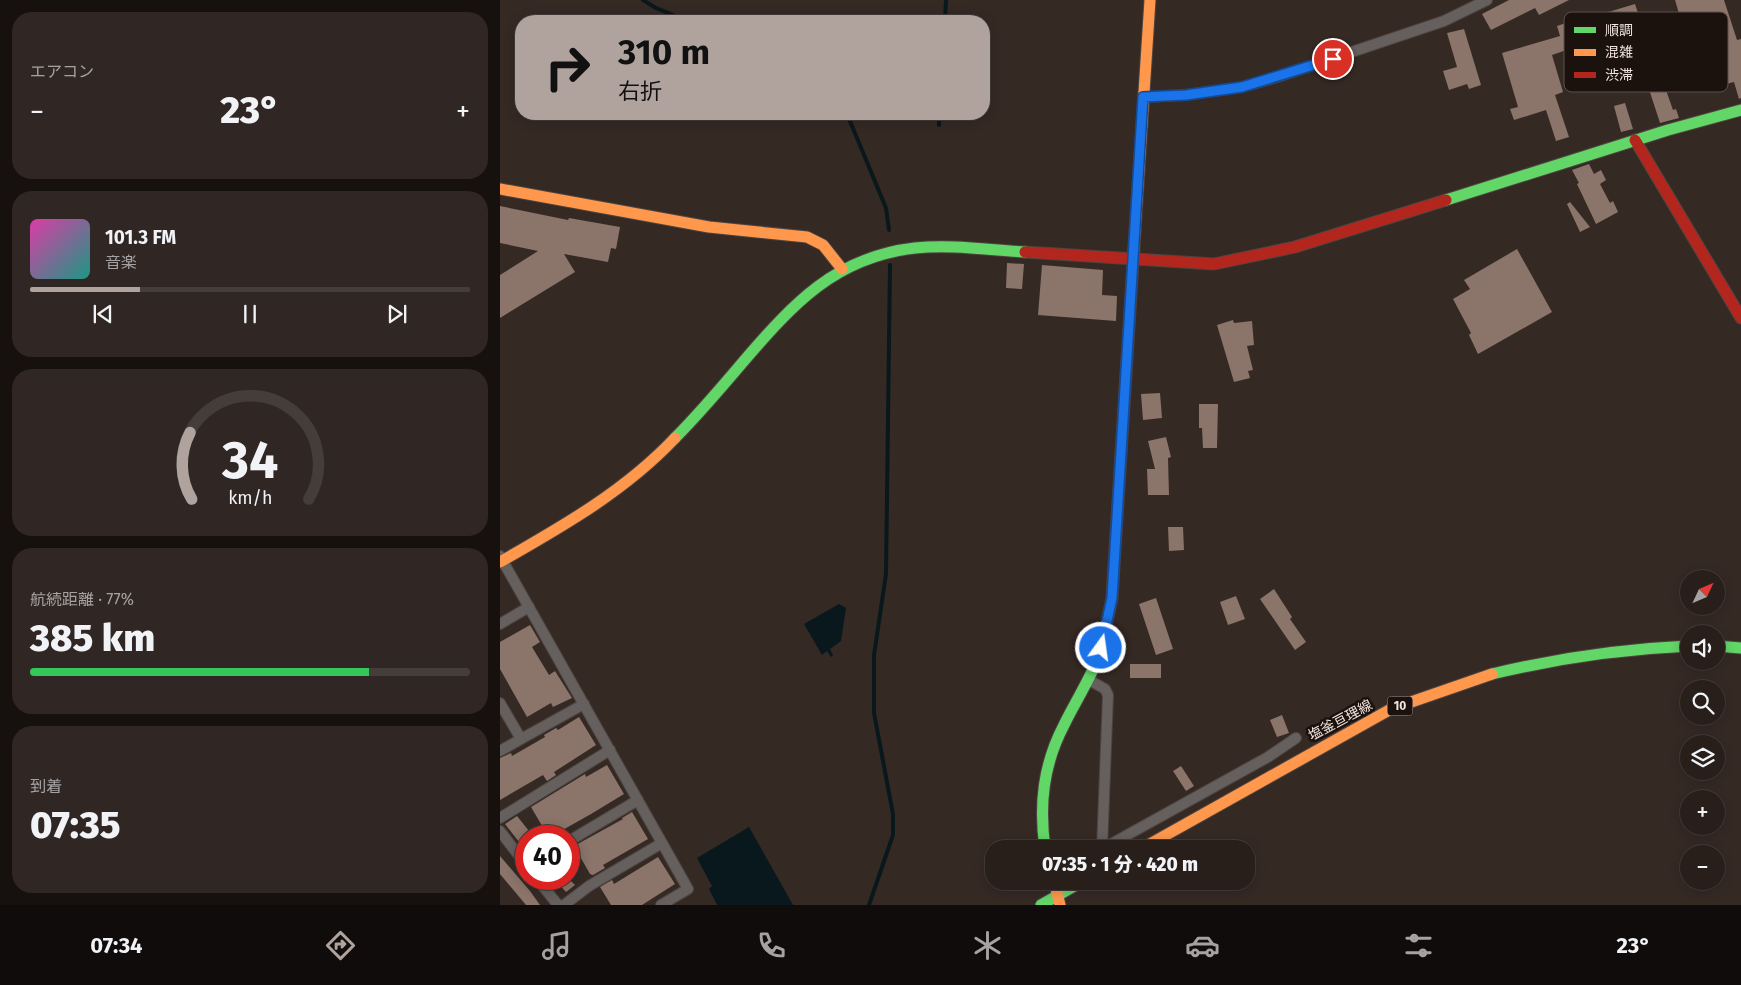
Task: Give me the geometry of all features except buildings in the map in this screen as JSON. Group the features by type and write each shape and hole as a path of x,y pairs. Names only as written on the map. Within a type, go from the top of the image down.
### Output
{"street":[{"path":"1044,840 1041,820 1042,790 1049,759 1062,727 1089,680 1101,648 1112,598 1150,0"},
{"path":"1143,97 1186,95 1242,87 1277,78 1444,21 1487,0"},
{"path":"661,905 688,889 501,559 583,514 630,481 678,437 773,327 801,298 842,270 885,252 921,247 966,248 1214,264 1295,247 1635,140 1741,110"},
{"path":"1635,140 1741,318"},
{"path":"500,189 709,227 808,237 823,245 842,270"},
{"path":"500,624 529,607"},
{"name":"塩釜亘理線","path":"1157,840 1303,756 1391,709 1487,676 1549,660 1635,648 1680,646"},
{"path":"1725,647 1741,648"},
{"path":"1089,680 1105,690 1108,695 1102,840"},
{"path":"500,704 521,738"},
{"path":"500,751 584,704"},
{"path":"1118,840 1268,757 1296,738"},
{"path":"500,818 610,750"},
{"path":"580,834 638,800"},
{"path":"500,831 515,851"},
{"path":"564,905 589,886 662,843"},
{"path":"546,890 558,905"},
{"path":"1042,905 1059,900 1072,890"}],"shaded area":[{"path":"839,604 846,608 841,641 830,649 833,655 831,657 827,651 822,655 804,624"},
{"path":"749,827 793,905 717,905 709,889 712,886 697,858"}],"waterway":[{"path":"643,0 673,15"},
{"path":"945,15 946,0"},
{"path":"849,120 886,208 889,230"},
{"path":"939,120 939,125"},
{"path":"869,905 893,835 893,814 874,713 874,655 886,574 890,265"}],"traffic: fast":[{"path":"1446,200 1668,130 1741,110"},
{"path":"675,438 761,341 798,303 818,287 861,261 887,253 929,247 1025,252"},
{"path":"1044,840 1042,817 1044,786 1051,755 1064,725 1095,666 1102,645"},
{"path":"1492,674 1590,655 1680,647"},
{"path":"1725,647 1741,648"},
{"path":"1041,905 1067,890"}],"traffic: slow":[{"path":"1133,262 1150,0"},
{"path":"500,189 709,227 807,237 823,245 842,269"},
{"path":"500,562 570,521 614,491 656,457 675,438"},
{"path":"1157,840 1391,709 1492,674"},
{"path":"1056,890 1060,905"}],"traffic: jam":[{"path":"1635,140 1741,318"},
{"path":"1025,252 1214,264 1295,247 1446,200"},
{"path":"1102,645 1112,598 1133,262"}],"route":[{"path":"1101,648 1112,598 1143,97 1186,95 1242,87 1277,78 1333,59"}]}
